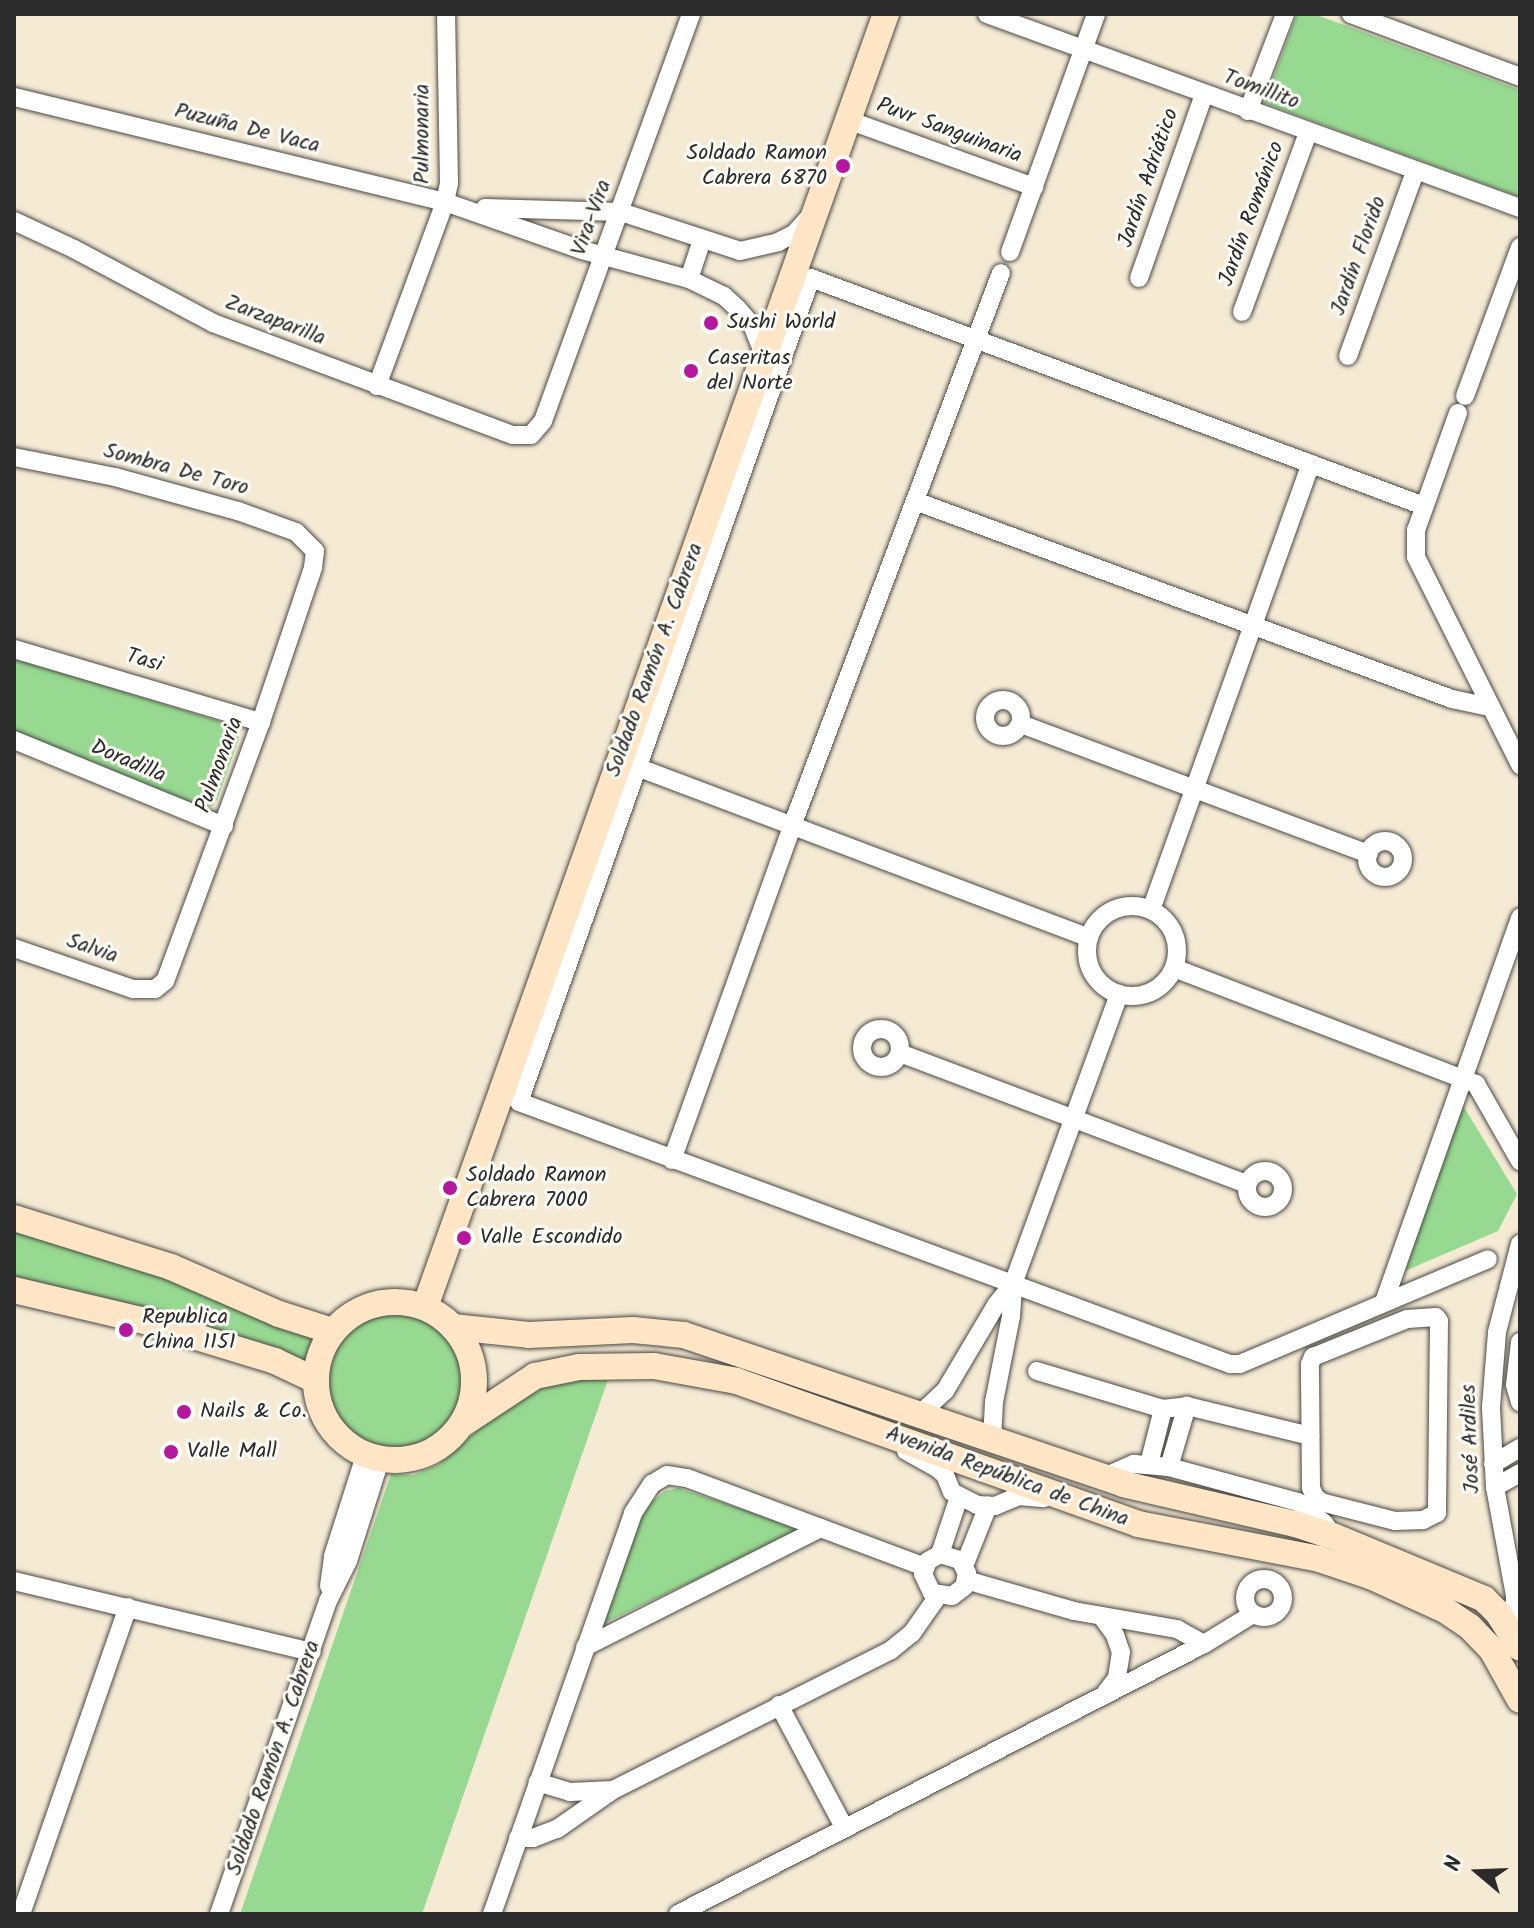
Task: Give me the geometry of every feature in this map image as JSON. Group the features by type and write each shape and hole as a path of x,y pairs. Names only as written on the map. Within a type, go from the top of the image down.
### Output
{"main road":[{"name":"Soldado Ramón A. Cabrera","path":"425,1307 886,14"},
{"path":"14,1218 171,1267 279,1314 332,1331"},
{"path":"14,1290 141,1320 275,1361 315,1380"},
{"path":"385,1302 425,1307 453,1327 465,1344 473,1375 470,1406 461,1425 446,1443 426,1455 403,1461 372,1458 344,1443 328,1426 318,1404 315,1380 319,1354 332,1331 347,1317 385,1302"},
{"name":"Avenida República de China","path":"453,1327 529,1335 633,1330 684,1335 1102,1478 1333,1536 1467,1589 1492,1607 1516,1641"},
{"name":"Avenida República de China","path":"461,1425 535,1376 569,1368 654,1366 722,1377 1063,1499 1171,1533 1319,1559 1411,1594 1445,1610 1480,1635 1520,1700"}],"street":[{"name":"Pulmonaria","path":"377,386 445,202 449,183 446,14"},
{"name":"Vira-Vira","path":"531,435 543,421 691,14"},
{"name":"Tomillito","path":"987,14 1520,208"},
{"path":"1010,252 1096,14"},
{"path":"1248,111 1285,14"},
{"path":"1351,14 1520,77"},
{"name":"Jardín Adriático","path":"1139,278 1204,94"},
{"name":"Puzuña De Vaca","path":"14,97 469,208"},
{"name":"Puvr Sanguinaria","path":"848,120 1034,187"},
{"name":"Jardín Románico","path":"1242,312 1308,133"},
{"name":"Jardín Florido","path":"1348,356 1415,172"},
{"path":"469,208 621,212 740,251 756,250 794,234 815,212"},
{"path":"469,208 604,256 689,279 724,296 752,325 764,355"},
{"name":"Zarzaparilla","path":"14,221 74,249 191,313 513,435 531,435"},
{"path":"689,279 702,240"},
{"path":"1520,247 1416,530 1416,557 1520,765"},
{"path":"672,1160 792,826 1001,273"},
{"path":"1424,506 811,278 519,1102 1230,1364 1240,1364 1488,1259"},
{"name":"Sombra De Toro","path":"14,457 115,477 238,511 296,532 315,551"},
{"path":"1151,910 1311,464"},
{"path":"915,501 1452,699 1489,707"},
{"name":"Pulmonaria","path":"155,989 171,971 224,826 313,568 315,551"},
{"name":"Tasi","path":"14,649 261,722"},
{"path":"1021,724 1368,854"},
{"name":"Doradilla","path":"14,740 224,826"},
{"path":"637,767 1089,938"},
{"path":"1130,906 1151,910 1168,923 1175,936 1178,950 1174,968 1159,987 1147,994 1119,994 1107,988 1090,966 1089,938 1095,925 1116,908 1130,906"},
{"path":"1384,1302 1520,917"},
{"name":"Salvia","path":"14,948 133,989 155,989"},
{"path":"1174,968 1463,1077 1481,1091 1520,1161"},
{"path":"992,1440 994,1402 1013,1284 1119,994"},
{"path":"900,1053 1247,1184"},
{"name":"José Ardiles","path":"1516,1641 1515,1596 1495,1487 1491,1407 1497,1332 1520,1244"},
{"path":"920,1414 945,1391 996,1305 1013,1284"},
{"path":"1436,1317 1439,1321 1440,1506 1433,1518 1395,1521 1321,1502 1311,1488 1310,1436 1313,1357 1407,1319 1436,1317"},
{"path":"1520,1342 1515,1385 1520,1402"},
{"path":"1037,1371 1163,1409 1187,1406 1310,1436"},
{"path":"1169,1467 1187,1406"},
{"path":"1149,1464 1163,1409"},
{"path":"850,1421 937,1468 959,1497 988,1506 1019,1496 1063,1499"},
{"path":"1493,1464 1520,1448"},
{"name":"Soldado Ramón A. Cabrera","path":"328,1601 333,1556 372,1458"},
{"name":"Soldado Ramón A. Cabrera","path":"219,1914 328,1601 348,1561 372,1458"},
{"path":"1102,1478 1134,1464 1169,1467 1298,1502 1324,1523 1333,1536"},
{"path":"1495,1487 1520,1473"},
{"path":"492,1914 637,1501 658,1479 674,1475 687,1478 925,1567"},
{"path":"938,1596 924,1581 925,1567 940,1554 959,1497"},
{"path":"518,1838 533,1838 557,1829 613,1790 891,1650 912,1633 938,1596 959,1593 988,1506"},
{"path":"585,1647 821,1528"},
{"path":"940,1554 954,1555 965,1573 1003,1593 1102,1617 1177,1629 1204,1644"},
{"path":"14,1581 312,1652"},
{"path":"21,1914 128,1607"},
{"path":"678,1914 1204,1644 1253,1614"},
{"path":"1100,1698 1117,1678 1121,1665 1119,1644 1102,1617"},
{"path":"779,1705 844,1827"},
{"path":"538,1782 570,1792 613,1790"}],"green space":[{"path":"1297,14 1314,14 1520,90 1520,197 1264,103"},
{"path":"14,658 228,724 239,738 217,800 211,807 190,805 14,733"},
{"path":"1462,1104 1517,1194 1498,1231 1405,1271"},
{"path":"14,1226 172,1280 306,1335 311,1339 311,1352 305,1360 295,1361 14,1286"},
{"path":"395,1303 422,1309 446,1324 461,1348 467,1375 461,1402 446,1426 422,1441 395,1447 368,1441 344,1426 329,1402 323,1375 329,1348 344,1324 368,1309"},
{"path":"610,1374 422,1914 240,1914 391,1474 413,1475 438,1465 490,1419 546,1386"},
{"path":"678,1488 791,1525 794,1533 600,1625 643,1509 665,1491"}],"place":[{"name":"Soldado Ramon Cabrera 6870","path":"843,166"},
{"name":"Sushi World","path":"711,323"},
{"name":"Caseritas del Norte","path":"691,371"},
{"name":"Soldado Ramon Cabrera 7000","path":"450,1188"},
{"name":"Valle Escondido","path":"464,1238"},
{"name":"Republica China 1151","path":"126,1330"},
{"name":"Nails & Co.","path":"184,1412"},
{"name":"Valle Mall","path":"171,1452"}]}
